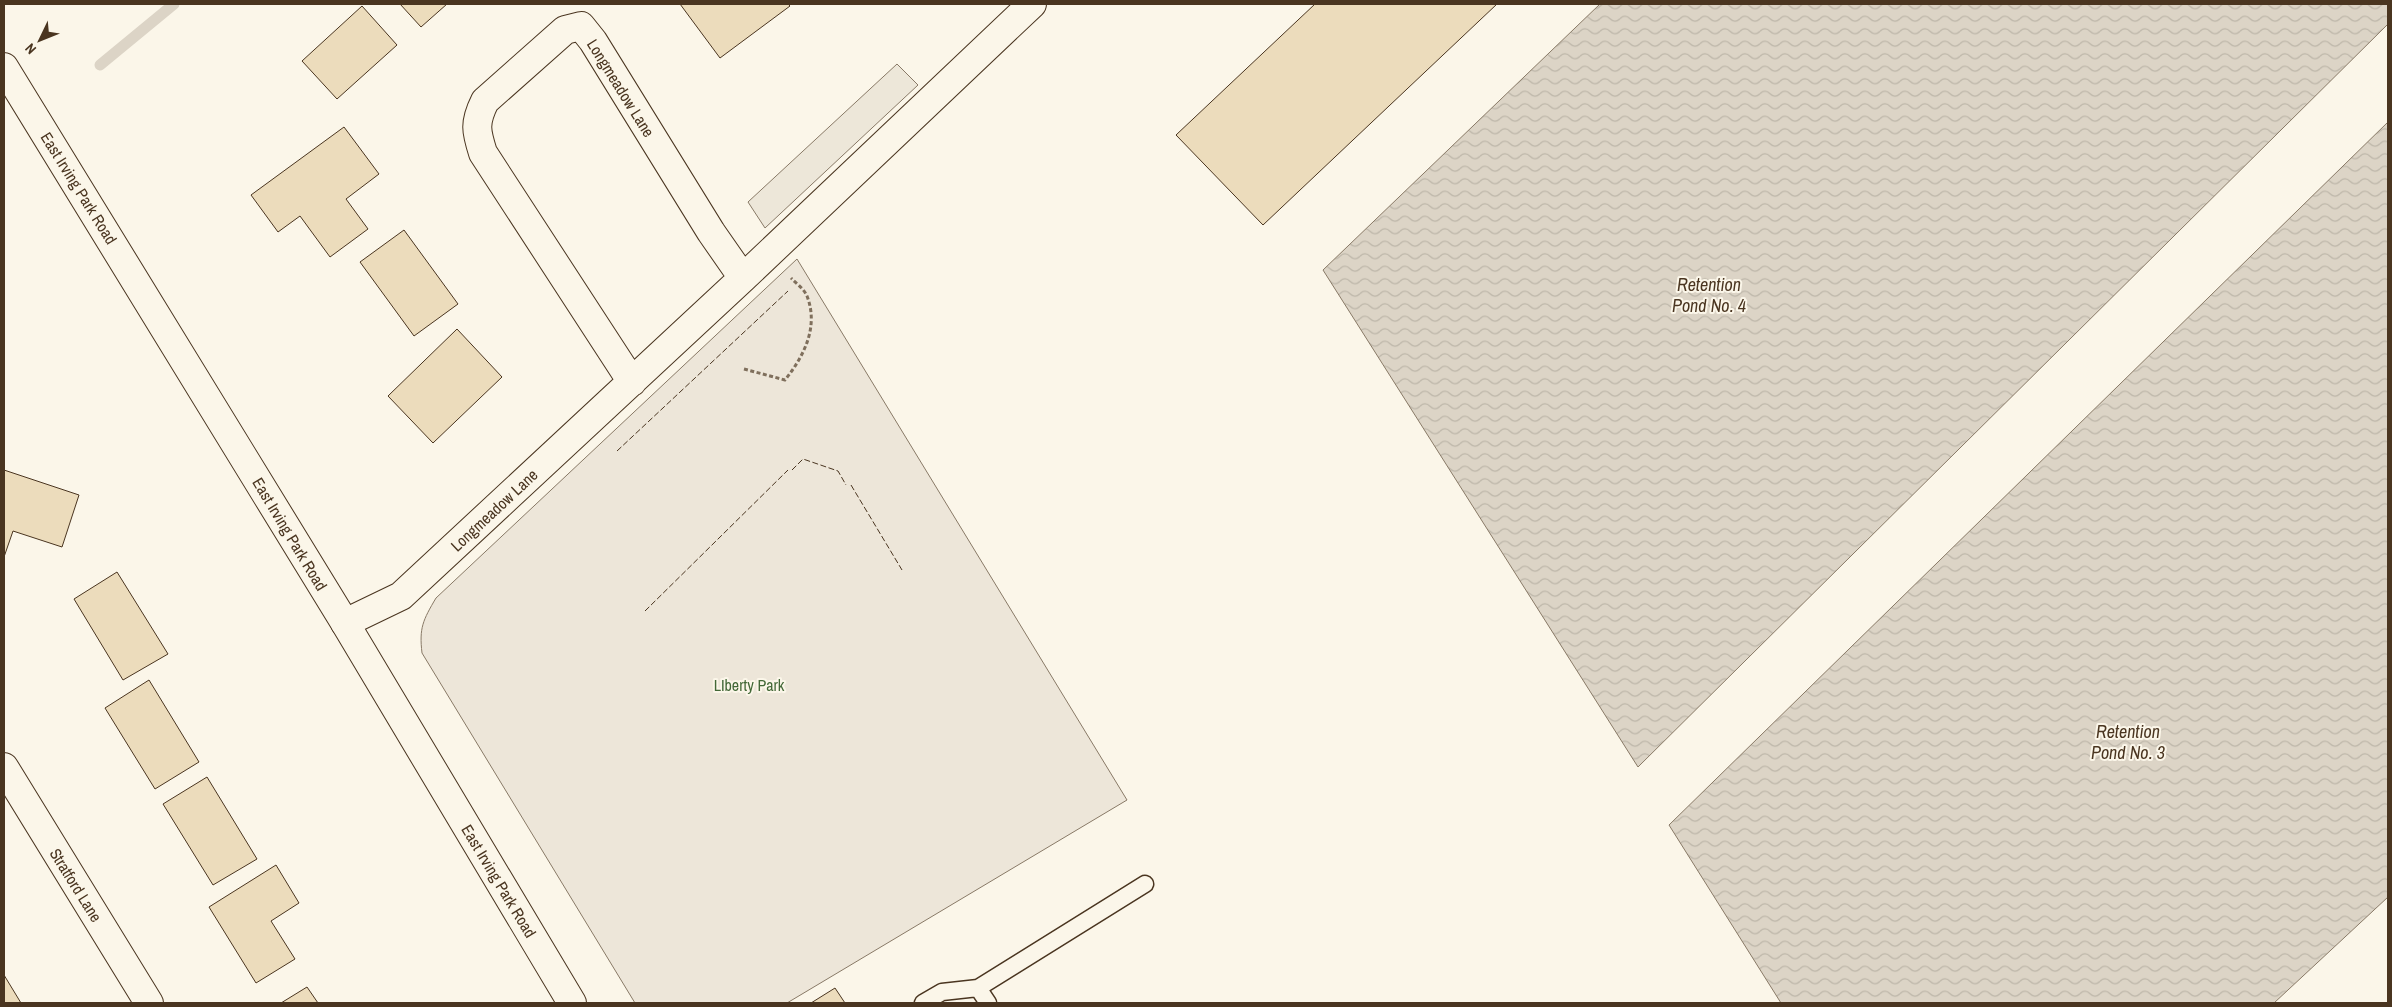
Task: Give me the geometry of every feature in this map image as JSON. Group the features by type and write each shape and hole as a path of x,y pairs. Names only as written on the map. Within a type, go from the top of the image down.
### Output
{"street":[{"name":"Longmeadow Lane","path":"345,623 401,596 743,278 1032,4"},
{"name":"Longmeadow Lane","path":"632,382 483,154 476,130 479,113 485,101 565,30 581,26 593,41 710,232 743,278"},
{"name":"East Irving Park Road","path":"4,67 345,623 572,1003"},
{"name":"Stratford Lane","path":"4,767 149,1003"}],"lane":[{"path":"923,1003 942,992 978,988 1145,884"},
{"path":"978,988 988,1003"}],"path":[{"path":"744,368 785,380 805,351 811,312 806,294 790,276"}],"green space":[{"name":"LIberty Park","path":"797,259 1127,800 787,1003 635,1003 422,653 421,637 423,624 436,598"}],"shaded area":[{"path":"897,64 918,85 765,228 748,202"}],"water":[{"name":"Retention Pond No. 4","path":"1600,4 2388,4 2388,24 1638,767 1323,270"},
{"name":"Retention Pond No. 3","path":"2388,122 2388,897 2274,1003 1781,1003 1669,825"}],"building":[{"path":"400,4 447,4 421,27"},
{"path":"680,4 788,4 790,6 720,58"},
{"path":"1315,4 1497,4 1263,225 1176,135"},
{"path":"362,6 397,45 337,99 302,61"},
{"path":"344,127 379,174 346,199 368,229 330,257 300,216 278,232 251,195"},
{"path":"404,230 458,304 414,336 360,262"},
{"path":"457,329 502,377 433,443 388,396"},
{"path":"4,470 79,495 62,547 13,531 4,557"},
{"path":"117,572 168,654 123,680 74,599"},
{"path":"149,680 199,762 155,789 105,708"},
{"path":"207,777 257,859 213,885 163,804"},
{"path":"276,865 299,903 271,921 295,959 256,983 209,907"},
{"path":"4,975 21,1003 4,1003"},
{"path":"307,987 318,1003 281,1003"},
{"path":"835,988 845,1003 811,1003"}],"waterway":[{"path":"100,65 174,4"}],"fence":[{"path":"617,451 788,291"},
{"path":"792,470 803,459 838,471 846,485"},
{"path":"645,611 788,470"},
{"path":"851,485 902,570"}]}
